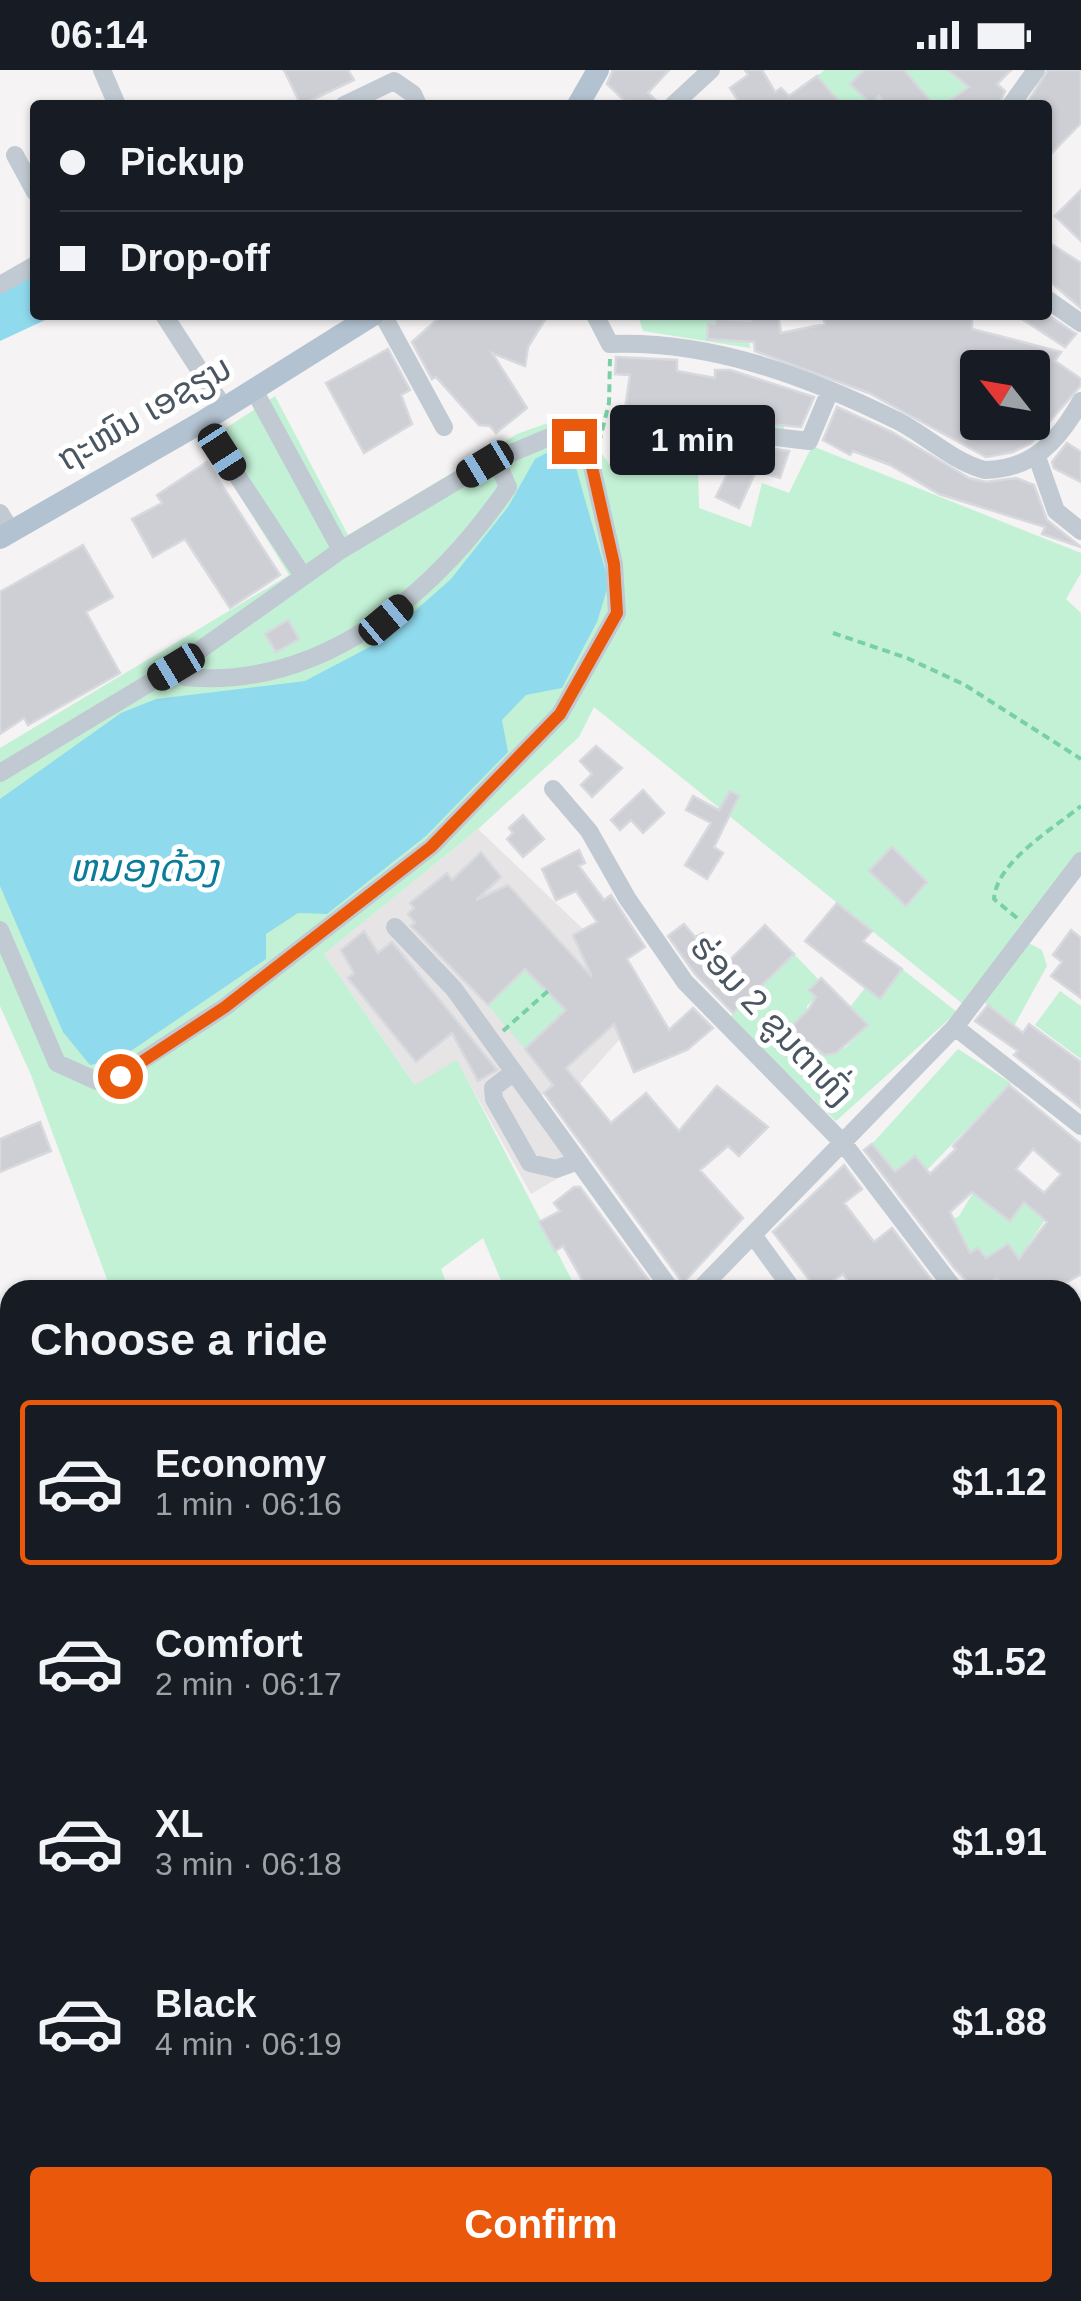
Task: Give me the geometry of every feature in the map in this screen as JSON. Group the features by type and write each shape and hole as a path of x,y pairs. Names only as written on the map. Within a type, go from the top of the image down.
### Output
{"main road":[{"path":"583,100 598,70"},
{"name":"ຖະໜົນ ເອຊຽນ","path":"4,527 202,422 365,320"}],"street":[{"path":"102,70 115,100"},
{"path":"678,100 711,70"},
{"path":"1015,100 1036,70"},
{"path":"353,100 403,76 416,100"},
{"path":"15,155 30,183"},
{"path":"0,285 30,268"},
{"path":"1052,303 1081,323"},
{"path":"167,320 224,408"},
{"path":"386,320 444,426"},
{"path":"598,320 610,344 638,343 774,367 901,423 977,468 997,470 1037,457 1061,437 1081,402"},
{"path":"254,390 341,550"},
{"path":"749,434 810,441 830,393"},
{"path":"202,422 303,576"},
{"path":"0,773 176,667 341,550 485,464 552,436 574,441 592,467 614,564 617,613 560,714 431,847 225,1007 120,1076 97,1082 57,1064 0,930"},
{"path":"1037,457 1056,511 1081,531"},
{"path":"176,667 185,677 215,680 271,670 325,653 386,620 426,586 508,487 501,471 485,464"},
{"name":"ຮ່ອມ 2 ຂູນຕາທົ່ງ","path":"552,789 589,831 627,898 685,982 844,1144 947,1280"},
{"path":"709,1280 955,1026 1081,862"},
{"path":"395,927 454,989 664,1280"},
{"path":"955,1026 1081,1126"},
{"path":"514,1072 493,1088 494,1099 530,1163 556,1169 578,1161"},
{"path":"753,1235 786,1280"}],"path":[{"path":"592,467 609,403 610,344"},
{"path":"833,633 907,658 966,685 1081,759"},
{"path":"1030,925 1004,911 994,900 995,888 1009,867 1081,806"},
{"path":"491,1040 548,992"}],"shaded area":[{"path":"478,829 583,929 634,1023 579,1085 569,1072 540,1097 589,1160 531,1194 457,1061 416,1086 324,954"}],"green space":[{"path":"825,70 957,70 987,100 975,100 967,88 951,100 784,100"},
{"path":"640,320 745,320 750,348 643,331"},
{"path":"275,396 348,535 517,434 559,419 586,431 614,471 620,415 697,428 701,411 746,413 785,405 784,429 741,427 729,443 720,441 715,463 698,460 699,508 751,527 762,483 789,493 812,446 1081,553 1081,573 1066,599 1081,613 1081,861 1021,939 1042,950 1047,966 1014,1026 984,1002 969,1009 594,707 579,737 478,829 324,954 415,1085 457,1060 572,1280 501,1280 483,1238 441,1269 445,1280 107,1280 31,1075 0,1006 0,748 289,575 206,441"},
{"path":"794,954 819,980 809,990 816,997 807,1006 809,1043 825,1055 845,1048 868,1025 850,1007 865,988 880,999 902,969 957,1012 836,1121 729,1018"},
{"path":"525,969 566,1010 525,1049 488,1005"},
{"path":"1060,991 1081,1006 1081,1059 1035,1025"},
{"path":"958,1049 1011,1083 927,1170 915,1156 895,1172 872,1144"},
{"path":"973,1193 1020,1197 1045,1220 1019,1259 1008,1244 986,1258 978,1248 970,1253 959,1232 941,1225 959,1216"}],"water":[{"path":"30,275 30,320 45,320 0,341 0,291"},
{"name":"ຫນອງດ້ວງ","path":"560,446 572,454 609,583 597,622 562,688 526,695 502,720 508,752 426,836 327,914 298,913 266,934 266,959 119,1059 90,1065 63,1032 0,886 0,799 121,713 156,699 305,681 381,641 451,579 508,507 535,459"}],"building":[{"path":"284,70 348,70 354,80 312,100 299,100"},
{"path":"613,70 669,70 648,93 656,100 624,100 607,84"},
{"path":"745,70 762,70 775,92 781,88 789,96 817,76 838,100 738,100 730,88 748,75"},
{"path":"864,70 904,70 930,100 882,100 879,96 867,100 850,84"},
{"path":"948,70 1011,70 997,84 1005,91 1001,100 951,100 969,87"},
{"path":"1048,70 1081,70 1081,123 1052,153 1052,100 1029,100"},
{"path":"1081,190 1081,241 1055,216"},
{"path":"1052,245 1081,263 1081,308 1052,283"},
{"path":"1052,318 1076,334 1065,347 1024,320"},
{"path":"436,320 545,320 528,347 525,366 492,353 527,408 496,433 490,426 479,425 436,377 432,379 412,342"},
{"path":"716,320 779,320 781,333 825,324 824,320 972,320 972,329 1061,352 1055,361 1081,379 1081,385 1050,421 1050,350 960,350 960,440 1034,440 1013,452 986,457 869,393 755,351 754,342 707,339 708,323 715,324"},
{"path":"388,349 410,390 401,395 412,424 364,453 326,383"},
{"path":"616,357 677,360 677,371 715,378 715,370 730,370 814,397 801,427 750,422 752,413 625,409 630,375 615,374"},
{"path":"837,407 892,432 969,478 986,482 1016,478 1034,485 1047,520 1081,547 1042,534 1045,527 939,494 890,465 853,451 850,455 823,440"},
{"path":"1067,443 1081,452 1081,482 1054,468 1052,462"},
{"path":"742,444 789,451 780,478 756,471 739,508 716,497"},
{"path":"207,462 280,575 230,608 185,539 153,557 132,519 162,503 157,495"},
{"path":"83,545 113,597 86,612 120,673 28,725 24,718 0,734 0,592"},
{"path":"288,620 299,639 276,652 265,634"},
{"path":"596,746 622,768 592,797 581,785 592,774 580,761"},
{"path":"643,790 664,813 643,833 631,820 620,830 611,820"},
{"path":"730,791 739,796 714,847 723,853 707,879 685,865 711,823 686,810 693,796 719,810"},
{"path":"523,815 544,839 523,857 507,839 513,833 509,828"},
{"path":"892,847 927,882 906,906 869,871"},
{"path":"579,850 585,863 579,866 604,900 611,895 645,947 627,959 669,1030 693,1008 713,1028 687,1050 634,1072 614,1024 566,1068 611,1123 646,1093 679,1131 717,1086 768,1127 739,1156 728,1146 700,1170 743,1218 686,1280 681,1280 544,1093 553,1085 525,1049 566,1010 525,969 488,1005 411,926 415,923 408,914 414,908 410,903 447,873 452,880 481,852 501,877 476,900 508,885 592,977 573,935 597,922 576,891 556,900 542,869"},
{"path":"837,903 872,931 863,941 902,969 880,999 805,941"},
{"path":"684,924 695,937 703,933 730,960 765,925 794,954 733,1013 695,974 668,936"},
{"path":"1071,930 1081,938 1081,998 1051,976 1062,962 1053,955"},
{"path":"364,931 378,953 392,942 497,1070 478,1081 452,1033 416,1062 348,978 354,973 341,950"},
{"path":"821,978 868,1025 836,1053 825,1055 809,1043 800,1052 783,1035 809,1009 816,997 809,990"},
{"path":"988,1005 1023,1033 1029,1024 1081,1062 1081,1108 1014,1055 1018,1051 975,1021"},
{"path":"1009,1085 1081,1144 1081,1274 1071,1280 966,1280 864,1150 872,1144 895,1172 915,1156 930,1174 956,1149 953,1146","holes":["1033,1149 1061,1174 1044,1193 1016,1169","972,1192 1010,1221 1024,1202 1047,1222 1019,1259 1008,1244 986,1258 978,1248 970,1253 950,1212"]},
{"path":"40,1122 51,1151 0,1172 0,1139"},
{"path":"844,1165 862,1189 844,1203 874,1242 892,1228 932,1280 848,1280 843,1274 833,1280 809,1280 773,1232"},
{"path":"574,1187 580,1187 649,1280 582,1280 563,1246 555,1251 539,1222 560,1211 554,1203"}],"route":[{"path":"120,1076 225,1007 431,847 560,714 617,613 614,564 592,467 574,441"}]}
